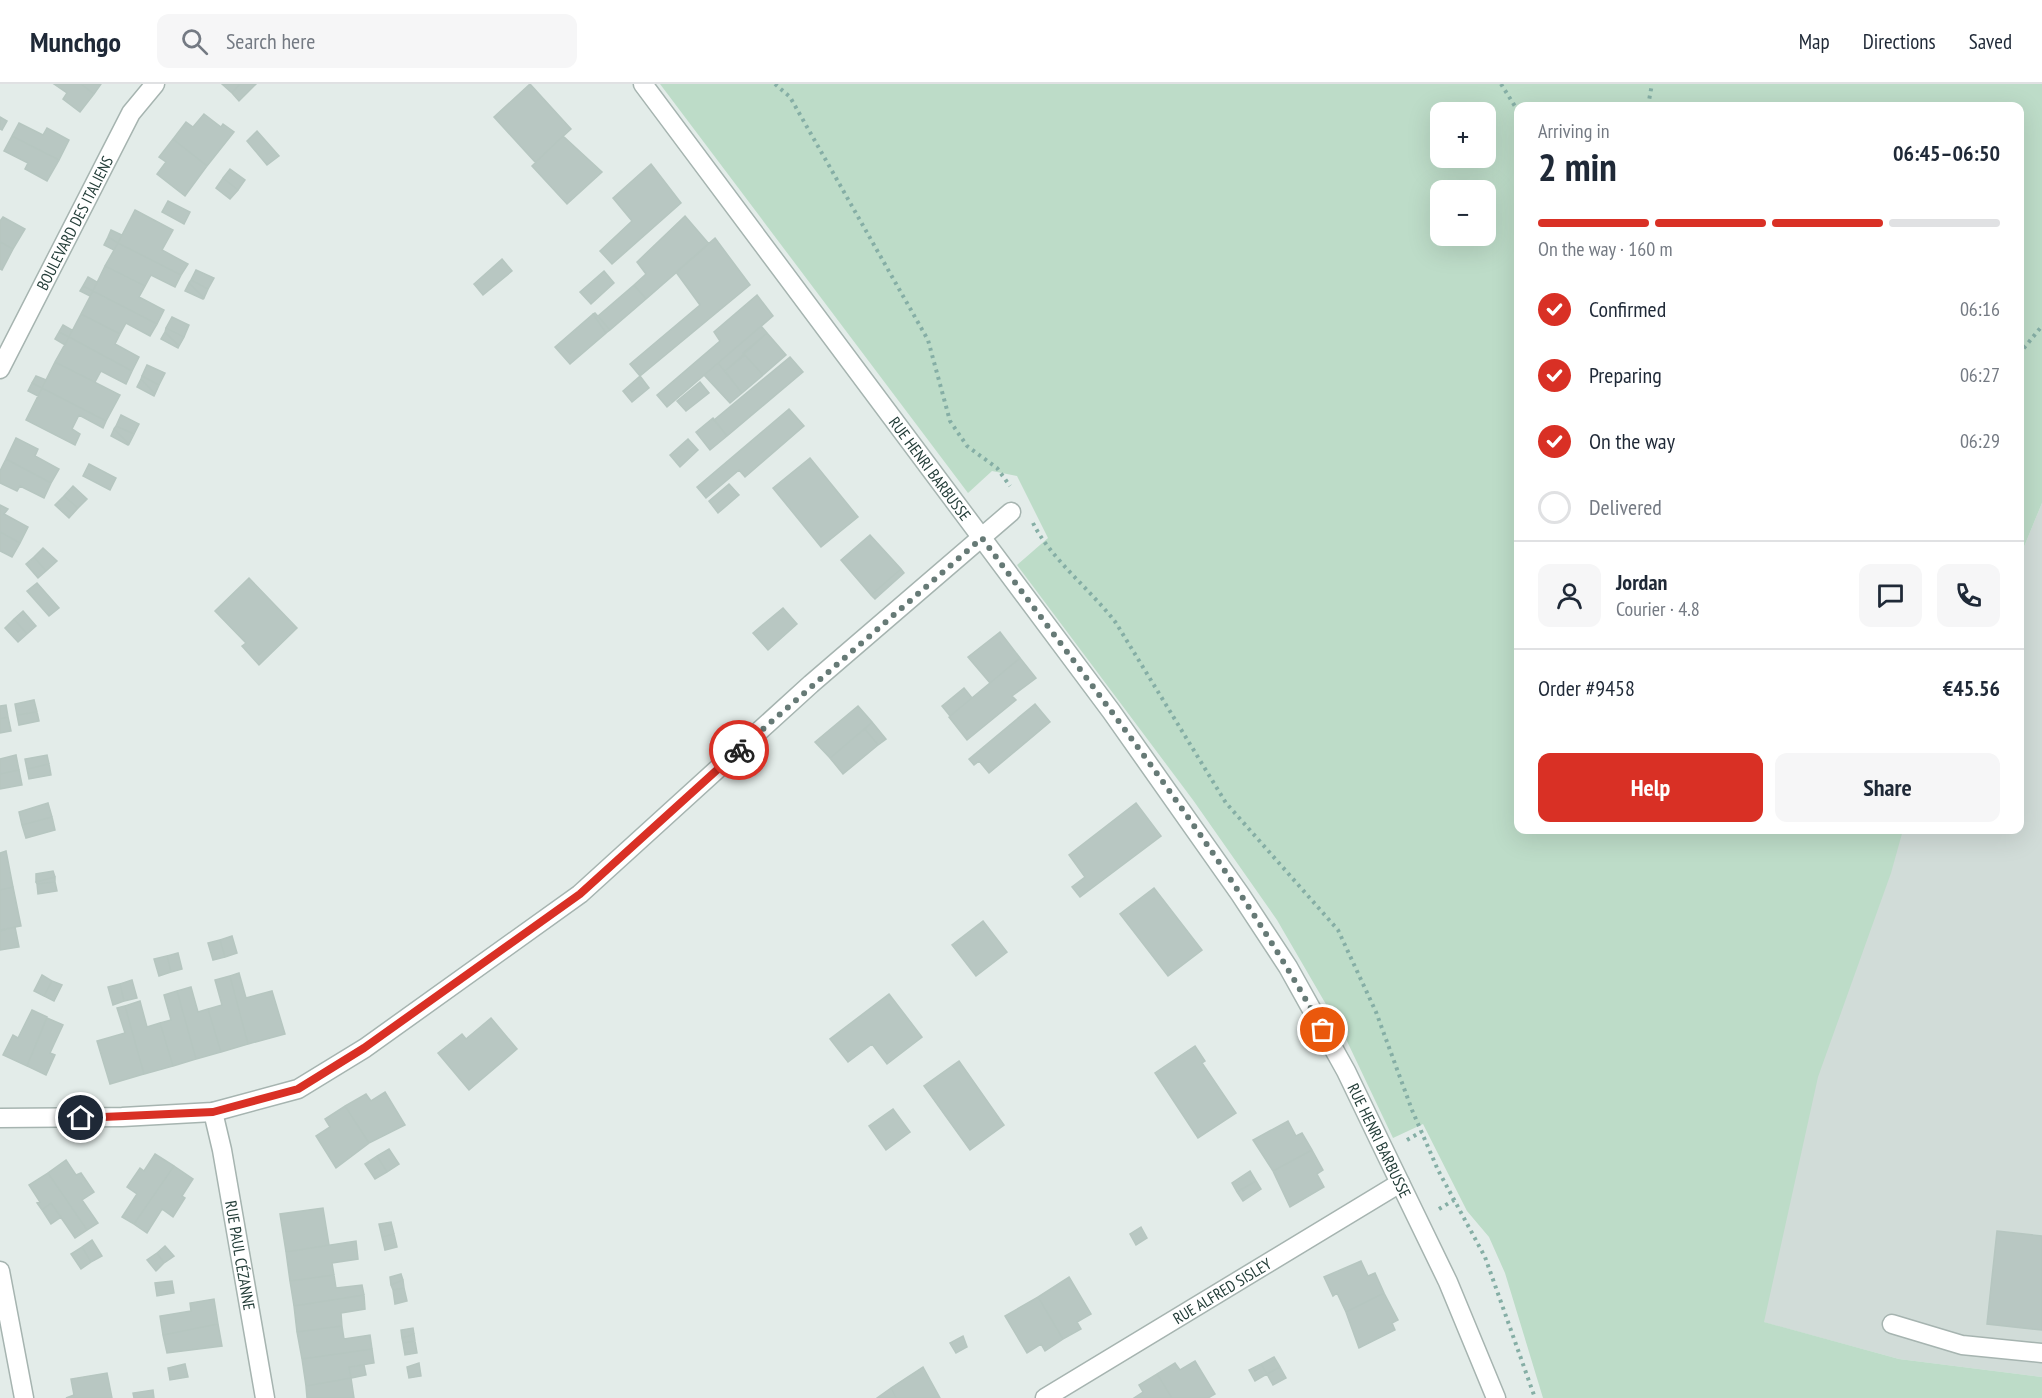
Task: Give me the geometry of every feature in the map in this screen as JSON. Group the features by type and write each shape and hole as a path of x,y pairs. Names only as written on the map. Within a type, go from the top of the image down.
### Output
{"street":[{"name":"BOULEVARD DES ITALIENS","path":"0,369 131,113 155,84"},
{"name":"RUE HENRI BARBUSSE","path":"643,84 1111,711 1282,958 1346,1071 1448,1282 1496,1398"},
{"path":"0,1118 122,1117 213,1112 298,1089 364,1048 580,894 812,684 1011,512"},
{"name":"RUE PAUL CÉZANNE","path":"213,1112 222,1150 265,1398"},
{"name":"RUE ALFRED SISLEY","path":"1045,1398 1400,1183"},
{"path":"0,1271 24,1398"},
{"path":"1892,1324 1962,1346 2042,1353"}],"path":[{"path":"775,84 790,97 928,340 950,421 967,446 997,468 1016,494"},
{"path":"1501,84 1514,105"},
{"path":"1649,102 1653,84"},
{"path":"2024,348 2042,326"},
{"path":"1031,520 1040,537 1096,596 1116,623 1226,803 1338,930 1376,1012 1412,1110 1438,1170 1485,1257 1535,1398"}],"shaded area":[{"path":"2042,503 2042,1377 1899,1359 1763,1322 1823,834 2024,834 2024,547"}],"green space":[{"path":"660,84 2042,84 2042,503 2024,547 2024,102 1514,102 1514,834 1902,834 1891,873 1818,1077 1764,1322 1899,1359 2042,1377 2042,1398 1543,1398 1505,1273 1489,1237 1467,1211 1423,1124 1393,1138 1345,1037 1277,920 1193,800 1017,565 1048,538 1017,476 992,471 968,493"}],"building":[{"path":"54,84 81,84 94,94 80,112 63,99 67,93"},
{"path":"81,84 101,84 94,94"},
{"path":"222,84 240,84 232,93"},
{"path":"240,84 256,84 239,101 232,93"},
{"path":"530,84 571,129 535,162 494,117"},
{"path":"204,114 221,127 223,124 234,132 207,166 173,139 186,122 193,127"},
{"path":"0,117 7,121 2,130 0,129"},
{"path":"19,123 43,135 47,128 69,140 59,160 12,136"},
{"path":"257,131 279,156 267,165 247,141"},
{"path":"12,136 59,160 47,181 25,169 28,163 4,151"},
{"path":"563,136 602,172 567,204 532,166"},
{"path":"173,139 207,166 185,196 157,174 166,162 159,157"},
{"path":"651,164 681,203 612,264 600,251 632,221 613,198"},
{"path":"230,169 245,180 238,190 223,178"},
{"path":"223,178 238,190 230,199 216,188"},
{"path":"168,201 190,212 184,224 162,212"},
{"path":"135,210 173,230 162,250 188,264 181,275 118,243"},
{"path":"685,216 709,244 646,299 634,285 646,274 637,262"},
{"path":"3,217 25,229 13,249 0,242 0,221"},
{"path":"111,230 122,235 118,243 108,237"},
{"path":"108,237 118,243 114,250 104,245"},
{"path":"715,238 750,285 640,376 630,364 700,305 676,272"},
{"path":"0,242 13,249 2,270 0,269"},
{"path":"118,243 181,275 175,287 151,275 145,286 105,266"},
{"path":"502,259 512,271 483,295 474,284"},
{"path":"105,266 145,286 139,297 164,310 157,324 93,291"},
{"path":"196,270 214,278 208,289 191,280"},
{"path":"604,271 614,283 591,304 580,292"},
{"path":"88,277 97,282 93,291 83,286"},
{"path":"191,280 208,289 204,298 189,283"},
{"path":"189,283 204,298 203,299 185,291"},
{"path":"634,285 646,299 610,330 598,316"},
{"path":"83,286 93,291 90,296 80,291"},
{"path":"93,291 157,324 150,336 126,323 120,334 81,314"},
{"path":"757,295 773,316 667,407 657,395 720,341 714,332"},
{"path":"595,313 610,330 606,333 593,314"},
{"path":"81,314 120,334 115,344 139,357 132,371 69,337"},
{"path":"593,314 606,333 570,364 555,347"},
{"path":"172,317 189,325 184,337 166,328"},
{"path":"63,325 72,330 69,337 59,332"},
{"path":"761,326 767,333 725,371 718,363"},
{"path":"166,328 184,337 179,346 165,332"},
{"path":"59,332 69,337 65,345 55,339"},
{"path":"165,332 179,346 178,348 161,339"},
{"path":"767,333 786,355 763,375 743,353"},
{"path":"69,337 132,371 126,384 101,371 95,382 55,362"},
{"path":"745,355 763,375 742,393 725,371"},
{"path":"790,357 803,372 727,436 714,420"},
{"path":"55,362 120,395 106,421 42,388"},
{"path":"718,363 742,393 730,403 704,375"},
{"path":"147,365 165,373 159,385 142,376"},
{"path":"36,376 46,380 42,388 32,383"},
{"path":"142,376 159,385 155,394 141,379"},
{"path":"640,376 649,388 632,402 623,391"},
{"path":"141,379 155,394 154,396 137,387"},
{"path":"700,382 709,393 686,411 677,401"},
{"path":"32,383 42,388 38,396 28,391"},
{"path":"42,388 106,421 103,428 79,415 72,429 80,434 75,445 26,420"},
{"path":"789,409 804,426 745,477 739,470 706,498 697,487"},
{"path":"121,415 139,424 134,434 116,426"},
{"path":"713,418 727,436 710,450 696,432"},
{"path":"116,426 134,434 129,444 114,429"},
{"path":"114,429 129,444 128,445 111,436"},
{"path":"16,438 38,449 35,456 59,469 51,483 6,459"},
{"path":"688,439 698,450 680,467 670,455"},
{"path":"810,458 858,517 821,547 773,488"},
{"path":"6,459 51,483 44,498 20,486 17,491 0,483 0,471"},
{"path":"89,464 116,478 110,490 83,476"},
{"path":"729,484 739,495 718,513 709,501"},
{"path":"73,486 87,499 78,508 64,496"},
{"path":"64,496 78,508 69,518 55,505"},
{"path":"0,505 8,509 4,514 28,527 20,543 0,532"},
{"path":"0,532 20,543 12,557 0,551"},
{"path":"870,535 901,569 871,595 841,560"},
{"path":"43,548 57,561 46,571 34,557"},
{"path":"34,557 46,571 38,578 26,564"},
{"path":"901,569 904,573 875,599 871,595"},
{"path":"249,578 297,628 259,665 242,646 246,643 215,611"},
{"path":"37,583 59,608 49,616 27,591"},
{"path":"783,608 797,624 768,650 753,633"},
{"path":"23,611 36,626 27,634 14,619"},
{"path":"14,619 27,634 18,642 5,628"},
{"path":"1000,632 1020,658 990,683 968,657"},
{"path":"1020,658 1036,678 1012,696 1016,700 967,740 949,717"},
{"path":"964,688 972,698 950,716 942,706"},
{"path":"34,700 37,712 17,715 15,704"},
{"path":"1035,704 1050,722 989,773 979,761 974,765 969,759"},
{"path":"6,705 8,717 0,719 0,706"},
{"path":"858,706 872,722 830,758 815,742"},
{"path":"37,712 39,721 19,725 17,715"},
{"path":"8,717 11,731 0,733 0,719"},
{"path":"872,722 886,739 878,745 865,729"},
{"path":"865,729 878,745 843,774 830,758"},
{"path":"16,755 19,770 0,774 0,759"},
{"path":"47,755 49,764 27,769 25,759"},
{"path":"49,764 51,775 29,779 27,769"},
{"path":"19,770 22,785 0,789 0,774"},
{"path":"48,803 52,817 22,825 19,812"},
{"path":"1136,803 1161,836 1080,897 1072,887 1085,877 1069,855"},
{"path":"52,817 55,830 26,838 22,825"},
{"path":"6,851 13,887 0,890 0,853"},
{"path":"53,871 55,877 36,882 36,874"},
{"path":"55,877 55,882 37,884 36,882"},
{"path":"55,882 57,891 38,894 37,884"},
{"path":"13,887 21,926 0,930 0,890"},
{"path":"1154,888 1202,950 1168,976 1120,914"},
{"path":"983,921 1007,952 976,976 952,945"},
{"path":"15,927 19,947 0,950 0,931"},
{"path":"232,936 237,953 225,957 220,940"},
{"path":"220,940 225,957 213,960 208,943"},
{"path":"178,953 182,969 171,972 167,956"},
{"path":"167,956 171,972 159,976 154,959"},
{"path":"239,973 246,998 272,991 285,1034 248,1044 230,976"},
{"path":"42,975 52,981 44,996 34,991"},
{"path":"230,976 248,1044 221,1052 208,1009 222,1005 215,980"},
{"path":"132,980 137,998 124,1001 120,984"},
{"path":"52,981 62,985 54,1001 44,996"},
{"path":"120,984 124,1001 113,1005 108,987"},
{"path":"191,987 198,1012 208,1009 221,1052 196,1059 177,991"},
{"path":"177,991 196,1059 173,1066 160,1023 171,1020 164,995"},
{"path":"889,994 922,1037 887,1064 872,1044 848,1062 830,1039"},
{"path":"140,1001 147,1027 160,1023 173,1066 144,1074 125,1006"},
{"path":"125,1006 144,1074 110,1084 97,1041 125,1033 117,1008"},
{"path":"32,1010 47,1017 27,1066 3,1055 13,1035 18,1038"},
{"path":"47,1018 63,1025 50,1053 55,1055 46,1075 27,1066"},
{"path":"491,1018 517,1049 469,1090 438,1053 462,1034 466,1039"},
{"path":"1195,1046 1205,1061 1202,1063 1236,1113 1198,1138 1155,1073"},
{"path":"959,1061 1004,1125 970,1150 924,1086"},
{"path":"385,1092 405,1125 369,1143 345,1106 366,1094 371,1101"},
{"path":"345,1106 369,1143 336,1168 316,1136 330,1127 325,1119"},
{"path":"893,1109 910,1132 886,1150 869,1126"},
{"path":"1288,1121 1296,1136 1302,1133 1312,1150 1273,1171 1253,1140"},
{"path":"389,1149 399,1164 387,1172 377,1156"},
{"path":"1312,1150 1323,1170 1317,1174 1324,1187 1290,1207 1273,1171"},
{"path":"155,1154 174,1166 134,1224 122,1217 137,1194 127,1187 140,1168 144,1171"},
{"path":"377,1156 387,1172 375,1179 365,1164"},
{"path":"66,1160 76,1175 81,1173 94,1192 82,1200 98,1223 87,1230 48,1173"},
{"path":"174,1166 193,1179 182,1196 185,1198 173,1217 162,1209 147,1233 134,1224"},
{"path":"1250,1171 1256,1181 1237,1192 1232,1183"},
{"path":"48,1173 87,1230 75,1238 51,1203 42,1210 37,1203 40,1202 29,1185"},
{"path":"1256,1181 1261,1189 1243,1201 1237,1192"},
{"path":"51,1203 61,1217 51,1224 42,1210"},
{"path":"323,1208 329,1245 286,1252 280,1214"},
{"path":"391,1222 394,1234 382,1237 379,1224"},
{"path":"1141,1227 1147,1238 1136,1245 1130,1234"},
{"path":"1997,1231 2042,1236 2042,1330 1987,1324"},
{"path":"394,1234 397,1247 385,1250 382,1237"},
{"path":"92,1240 102,1256 91,1262 82,1247"},
{"path":"356,1241 358,1259 332,1263 334,1275 290,1281 286,1252"},
{"path":"165,1246 174,1256 164,1263 157,1253"},
{"path":"82,1247 91,1262 81,1269 71,1254"},
{"path":"157,1253 164,1263 156,1271 147,1260"},
{"path":"1361,1261 1368,1276 1375,1273 1384,1293 1346,1312 1337,1293 1333,1296 1324,1277"},
{"path":"401,1274 403,1280 391,1285 390,1277"},
{"path":"334,1275 336,1288 362,1285 364,1295 294,1306 290,1281"},
{"path":"1069,1277 1091,1314 1077,1322 1081,1329 1063,1339 1038,1297"},
{"path":"403,1280 404,1288 393,1290 391,1285"},
{"path":"172,1281 174,1293 157,1296 155,1283"},
{"path":"404,1288 407,1301 395,1304 393,1290"},
{"path":"1384,1293 1398,1320 1392,1323 1395,1330 1359,1348 1346,1312"},
{"path":"364,1295 365,1309 341,1313 342,1326 297,1332 294,1306"},
{"path":"1038,1297 1063,1339 1045,1351 1041,1344 1027,1353 1005,1316"},
{"path":"214,1299 218,1324 163,1335 160,1316 191,1311 190,1303"},
{"path":"218,1324 222,1346 167,1353 163,1335"},
{"path":"342,1326 344,1339 370,1335 372,1349 302,1359 297,1332"},
{"path":"413,1328 414,1334 402,1338 401,1330"},
{"path":"414,1334 415,1341 403,1343 402,1338"},
{"path":"963,1336 967,1347 956,1353 950,1343"},
{"path":"415,1341 417,1353 405,1355 403,1343"},
{"path":"372,1349 374,1363 349,1367 351,1378 306,1386 302,1359"},
{"path":"1274,1357 1280,1367 1267,1374 1261,1364"},
{"path":"1195,1361 1215,1394 1208,1398 1172,1398 1157,1374 1175,1363 1180,1370"},
{"path":"419,1363 421,1376 409,1378 407,1367"},
{"path":"185,1364 188,1377 170,1380 168,1368"},
{"path":"1261,1364 1267,1374 1255,1381 1249,1370"},
{"path":"364,1365 366,1375 351,1378 349,1367"},
{"path":"923,1367 940,1398 896,1398 891,1388"},
{"path":"1280,1367 1286,1378 1273,1385 1267,1374"},
{"path":"107,1373 112,1398 66,1398 74,1395 71,1379"},
{"path":"1157,1374 1172,1398 1134,1398 1143,1392 1139,1385"},
{"path":"351,1378 354,1398 307,1398 306,1386"},
{"path":"891,1388 896,1398 877,1398"},
{"path":"153,1390 154,1398 134,1398 133,1393"}],"way so far":[{"path":"739,750 982,538 1111,711 1240,894 1288,967 1323,1030"}],"route":[{"path":"81,1118 213,1112 298,1089 364,1048 580,894 739,750"}]}
